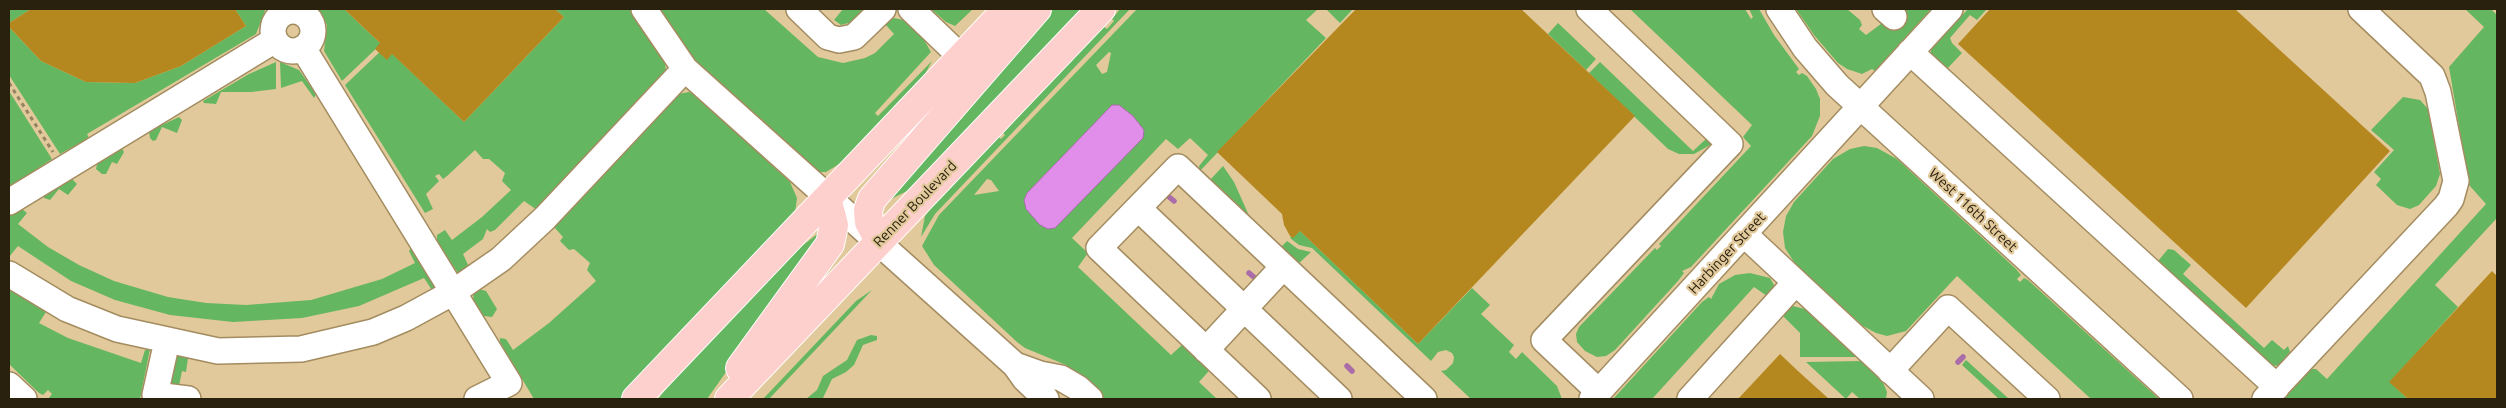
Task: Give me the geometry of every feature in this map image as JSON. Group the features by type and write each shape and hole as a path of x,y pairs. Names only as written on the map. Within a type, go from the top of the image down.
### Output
{"main road":[{"path":"636,399 1007,9"},
{"path":"879,241 869,222 868,210 872,199 1037,9"},
{"name":"Renner Boulevard","path":"729,399 1101,9"},
{"path":"721,399 753,348 830,244 834,225 827,198"}],"street":[{"path":"644,9 685,69 1015,365 1025,380 1046,399"},
{"path":"799,9 828,36 839,40 854,37 883,9"},
{"path":"911,9 962,57"},
{"path":"1589,9 1730,144 1544,340 1596,395"},
{"name":"West 116th Street","path":"1779,9 1786,22 1821,67 1861,106 2180,399"},
{"name":"Harbinger Street","path":"1596,395 1745,235 1950,9"},
{"path":"1910,52 2271,393 2446,206 2451,199 2456,181 2438,92 2432,76 2361,9"},
{"path":"295,11 307,17 313,29 310,42 303,48 287,50 275,40 273,30 277,18 282,14 295,11"},
{"path":"9,202 275,40"},
{"path":"303,48 452,293 509,382 477,399"},
{"path":"9,274 68,309 117,329 218,351 301,348 373,332 406,318 452,293 501,259 522,240 685,69"},
{"path":"1258,399 1099,248 1178,167 1424,399"},
{"path":"1138,208 1339,399"},
{"path":"1745,235 1921,399"},
{"path":"1206,350 1283,267"},
{"path":"1690,399 1795,283"},
{"path":"1890,371 1948,308 2047,399"},
{"path":"167,341 155,395 188,399"},
{"path":"1015,365 1040,374 1061,378 1078,388 1090,399"},
{"path":"9,385 24,399"}],"path":[{"path":"9,83 64,169"}],"green space":[{"path":"9,9 31,9 9,23"},
{"path":"235,9 264,9 265,11 256,34 87,134 89,138 60,154 9,75 9,27 41,61 86,82 135,83 181,66 246,26"},
{"path":"318,9 344,9 381,44 342,81 324,51 327,25"},
{"path":"555,9 631,9 664,57 666,71 537,210 524,201 495,230 490,232 487,229 483,239 463,254 469,267 463,273 458,273 437,242 437,235 445,230 452,240 482,217 511,190 502,181 505,173 489,159 483,159 475,150 443,179 439,174 435,176 439,181 426,194 433,209 425,213 345,85 385,47 464,122 564,17"},
{"path":"657,9 764,9 818,57 843,63 865,58 875,53 894,34 884,23 894,18 904,20 923,38 931,52 875,113 878,116 932,61 924,76 844,161 826,172 820,172 807,166 692,58"},
{"path":"843,9 861,9 863,12 852,22 841,25 834,20"},
{"path":"931,9 973,9 955,26 946,22"},
{"path":"1047,9 1086,9 911,189 887,201"},
{"path":"1120,9 1130,9 935,214 921,237 925,216 935,202 993,142 1005,135 1003,133 1005,129 1097,32 1104,27 1107,29 1114,21 1112,19"},
{"path":"1137,9 1318,9 1306,20 1326,38 1200,171 1199,166 1208,155 1190,138 1178,149 1166,139 1072,238 1088,253 1078,267 1171,355 1183,344 1208,368 1208,372 1199,382 1217,399 1103,399 1066,365 1025,348 934,265 922,246 939,215","holes":["1109,52 1111,53 1107,72 1102,74 1096,65","1119,105 1139,123 1027,193 1112,106","987,179 991,180 999,191 974,195"]},
{"path":"1326,9 1353,9 1340,23"},
{"path":"1630,9 1745,9 1751,19 1753,17 1749,9 1759,9 1774,35 1799,69 1796,72 1799,75 1802,73 1807,76 1816,89 1820,99 1820,116 1812,136 1691,267 1682,271 1684,273 1678,281 1615,350 1606,356 1597,357 1585,351 1577,342 1576,334 1579,327 1655,248 1657,250 1661,246 1659,244 1751,146 1743,137 1752,125"},
{"path":"1796,9 1847,9 1860,20 1862,25 1859,29 1866,35 1901,9 1931,9 1875,71 1872,69 1862,74 1847,69 1838,63 1814,35"},
{"path":"1968,9 1987,9 1977,20 1970,15 1950,38 1952,43 1962,53 1946,70 1931,56 1931,49"},
{"path":"2465,9 2491,9 2497,15 2497,218 2435,285 2458,307 2390,382 2408,399 2283,399 2311,369 2316,369 2327,379 2486,204 2469,185 2449,67 2484,27"},
{"path":"1558,23 1596,59 1586,70 1548,34"},
{"path":"276,62 276,89 251,92 221,92 216,104 204,103 203,101 249,74"},
{"path":"280,62 299,70 316,94 314,98 302,81 281,88"},
{"path":"1600,62 1693,151 1707,138 1711,141 1710,145 1694,154 1679,154 1668,149 1589,73"},
{"path":"9,91 52,159 9,188"},
{"path":"689,92 697,96 790,182 797,198 795,214 787,225 621,399 534,399 500,342 500,338 506,339 513,350 549,323 596,281 587,270 590,263 574,249 569,250 560,241 563,237 554,227 678,94"},
{"path":"2403,97 2420,100 2428,109 2440,174 2436,186 2419,205 2410,209 2397,205 2376,185 2381,179 2374,172 2394,150 2371,130"},
{"path":"179,117 182,120 177,133 162,127 156,140 153,141 150,138 149,131"},
{"path":"1864,146 1877,148 1897,159 2016,269 2021,275 2017,279 2020,282 2024,278 2028,280 2159,399 2091,399 1957,276 1906,331 1887,336 1863,326 1796,265 1785,248 1783,232 1786,216 1794,202 1833,159 1850,149"},
{"path":"121,147 124,152 117,164 112,162 106,174 102,174 96,169 98,160"},
{"path":"1223,166 1234,182 1251,220 1210,180"},
{"path":"71,178 77,184 68,195 59,189 50,200 44,198 43,195"},
{"path":"22,209 27,213 18,224 48,247 79,265 114,281 168,297 206,303 246,305 311,300 382,279 415,263 409,251 412,247 437,287 432,290 424,278 359,306 302,318 233,322 170,315 115,300 71,281 18,246 9,257 9,214 15,210"},
{"path":"1298,229 1418,344 1472,288 1490,305 1481,314 1514,345 1509,352 1516,359 1522,352 1557,386 1562,399 1471,399 1441,371 1446,370 1453,363 1454,357 1452,353 1446,350 1438,352 1431,361 1312,248 1299,245 1290,238"},
{"path":"819,233 822,236 707,399 658,399 671,382 795,251"},
{"path":"1287,241 1298,249 1311,252 1298,264 1281,247"},
{"path":"2168,249 2174,250 2191,265 2183,274 2264,348 2272,340 2284,350 2288,346 2290,352 2279,365 2273,366 2158,264 2158,261"},
{"path":"1750,273 1770,278 1774,285 1773,290 1767,296 1754,287 1652,399 1613,399 1702,302 1709,297 1711,299 1719,284 1735,275"},
{"path":"9,286 45,309 46,312 39,323 68,338 141,363 145,350 150,349 140,399 48,399 52,394 48,390 43,395 39,393 9,364"},
{"path":"479,289 486,291 497,309 492,317 484,316 473,300 474,292"},
{"path":"872,290 769,399 763,399 856,301"},
{"path":"1793,306 1805,309 1857,357 1800,357 1800,333 1782,315"},
{"path":"871,335 877,336 877,340 863,345 854,365 846,372 832,379 823,398 806,399 817,390 823,376 847,360 857,340"},
{"path":"179,355 187,356 188,358 186,372 182,371 179,386 173,386 170,384 175,358"},
{"path":"1966,360 2009,399 1999,399 1962,365"},
{"path":"1862,361 1882,380 1887,392 1886,399 1860,399 1852,392 1846,399 1806,362"}],"shaded area":[{"path":"1112,105 1119,105 1133,116 1144,130 1143,138 1055,228 1048,229 1040,225 1026,209 1024,200 1027,193"}],"building":[{"path":"31,9 235,9 246,26 181,66 135,83 86,82 41,61 9,27 9,23"},
{"path":"344,9 555,9 564,17 464,122 392,54 387,60 375,49 380,43"},
{"path":"1356,9 1521,9 1635,116 1418,344 1300,231 1293,238 1290,236 1284,225 1282,214 1217,152"},
{"path":"1990,9 2235,9 2390,151 2246,308 1958,44"},
{"path":"2492,271 2497,276 2497,399 2408,399 2389,382"},
{"path":"1780,354 1798,371 1829,399 1738,399"}],"waterway":[{"path":"1168,196 1174,201"},
{"path":"1249,273 1255,278"},
{"path":"1958,362 1963,357"},
{"path":"1347,366 1352,371"}]}
